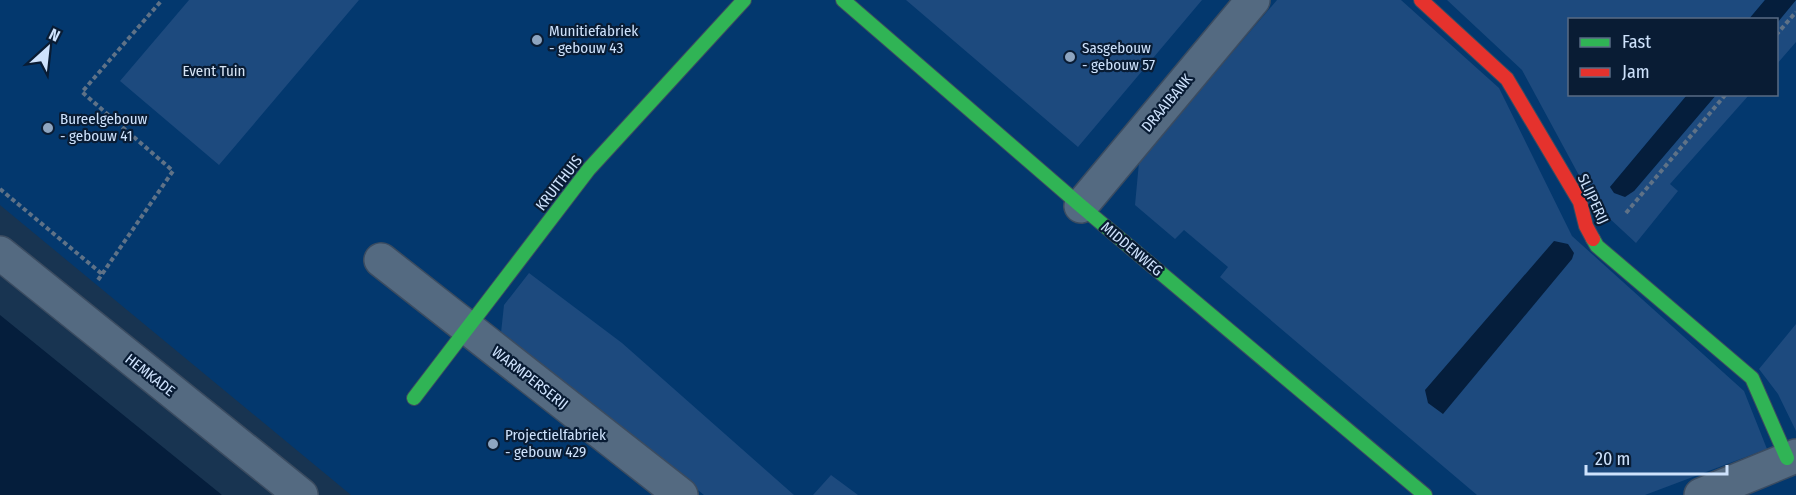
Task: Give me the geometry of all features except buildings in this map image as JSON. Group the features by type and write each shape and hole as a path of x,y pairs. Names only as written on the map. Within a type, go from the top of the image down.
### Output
{"street":[{"name":"KRUITHUIS","path":"414,398 589,169 744,0"},
{"name":"MIDDENWEG","path":"843,0 1081,206 1425,495"},
{"name":"DRAAIBANK","path":"1081,206 1253,0"},
{"name":"SLIJPERIJ","path":"1421,0 1508,79 1580,202 1586,226 1597,246 1752,378 1792,457"},
{"name":"HEMKADE","path":"0,253 301,495"},
{"name":"WARMPERSERIJ","path":"381,260 681,495"},
{"path":"1701,495 1792,457"}],"path":[{"path":"70,311 93,288 173,171 82,92 162,0"},
{"path":"1778,33 1796,12"},
{"path":"1597,246 1724,96"},
{"path":"0,189 102,274"}],"shaded area":[{"path":"0,0 1796,0 1796,495 351,495 0,205"},
{"path":"1765,0 1796,0 1778,22 1778,18 1750,18"},
{"path":"1686,96 1715,96 1634,191 1625,197 1614,193 1610,187"},
{"path":"1554,241 1568,244 1574,253 1572,259 1443,414 1428,403 1425,390"},
{"path":"0,315 222,495 0,495"}],"green space":[{"name":"Event Tuin","path":"189,0 359,0 219,165 120,81"},
{"path":"906,0 1202,0 1078,147"},
{"path":"1277,0 1401,0 1499,88 1572,236 1744,391 1767,449 1645,495 1477,495 1220,277 1228,267 1184,230 1175,239 1135,205 1139,162"},
{"path":"1447,0 1765,0 1750,18 1568,18 1568,96 1686,96 1610,187 1634,191 1715,96 1748,96 1670,184 1678,191 1636,243 1595,205 1522,70"},
{"path":"1796,0 1796,42 1778,63 1778,22"},
{"path":"529,273 622,343 794,495 704,495 501,333 504,305"},
{"path":"1796,324 1796,431 1778,394 1759,369"},
{"path":"831,475 858,495 813,495"}],"traffic: fast":[{"path":"414,398 589,169 744,0"},
{"path":"843,0 1081,206 1425,495"},
{"path":"1593,239 1597,246 1752,378 1787,458"}],"traffic: jam":[{"path":"1421,0 1507,79 1580,202 1586,226 1593,239"}],"place":[{"name":"Munitiefabriek - gebouw 43","path":"537,40"},
{"name":"Sasgebouw - gebouw 57","path":"1070,57"},
{"name":"Bureelgebouw - gebouw 41","path":"48,128"},
{"name":"Projectielfabriek - gebouw 429","path":"493,444"}]}
